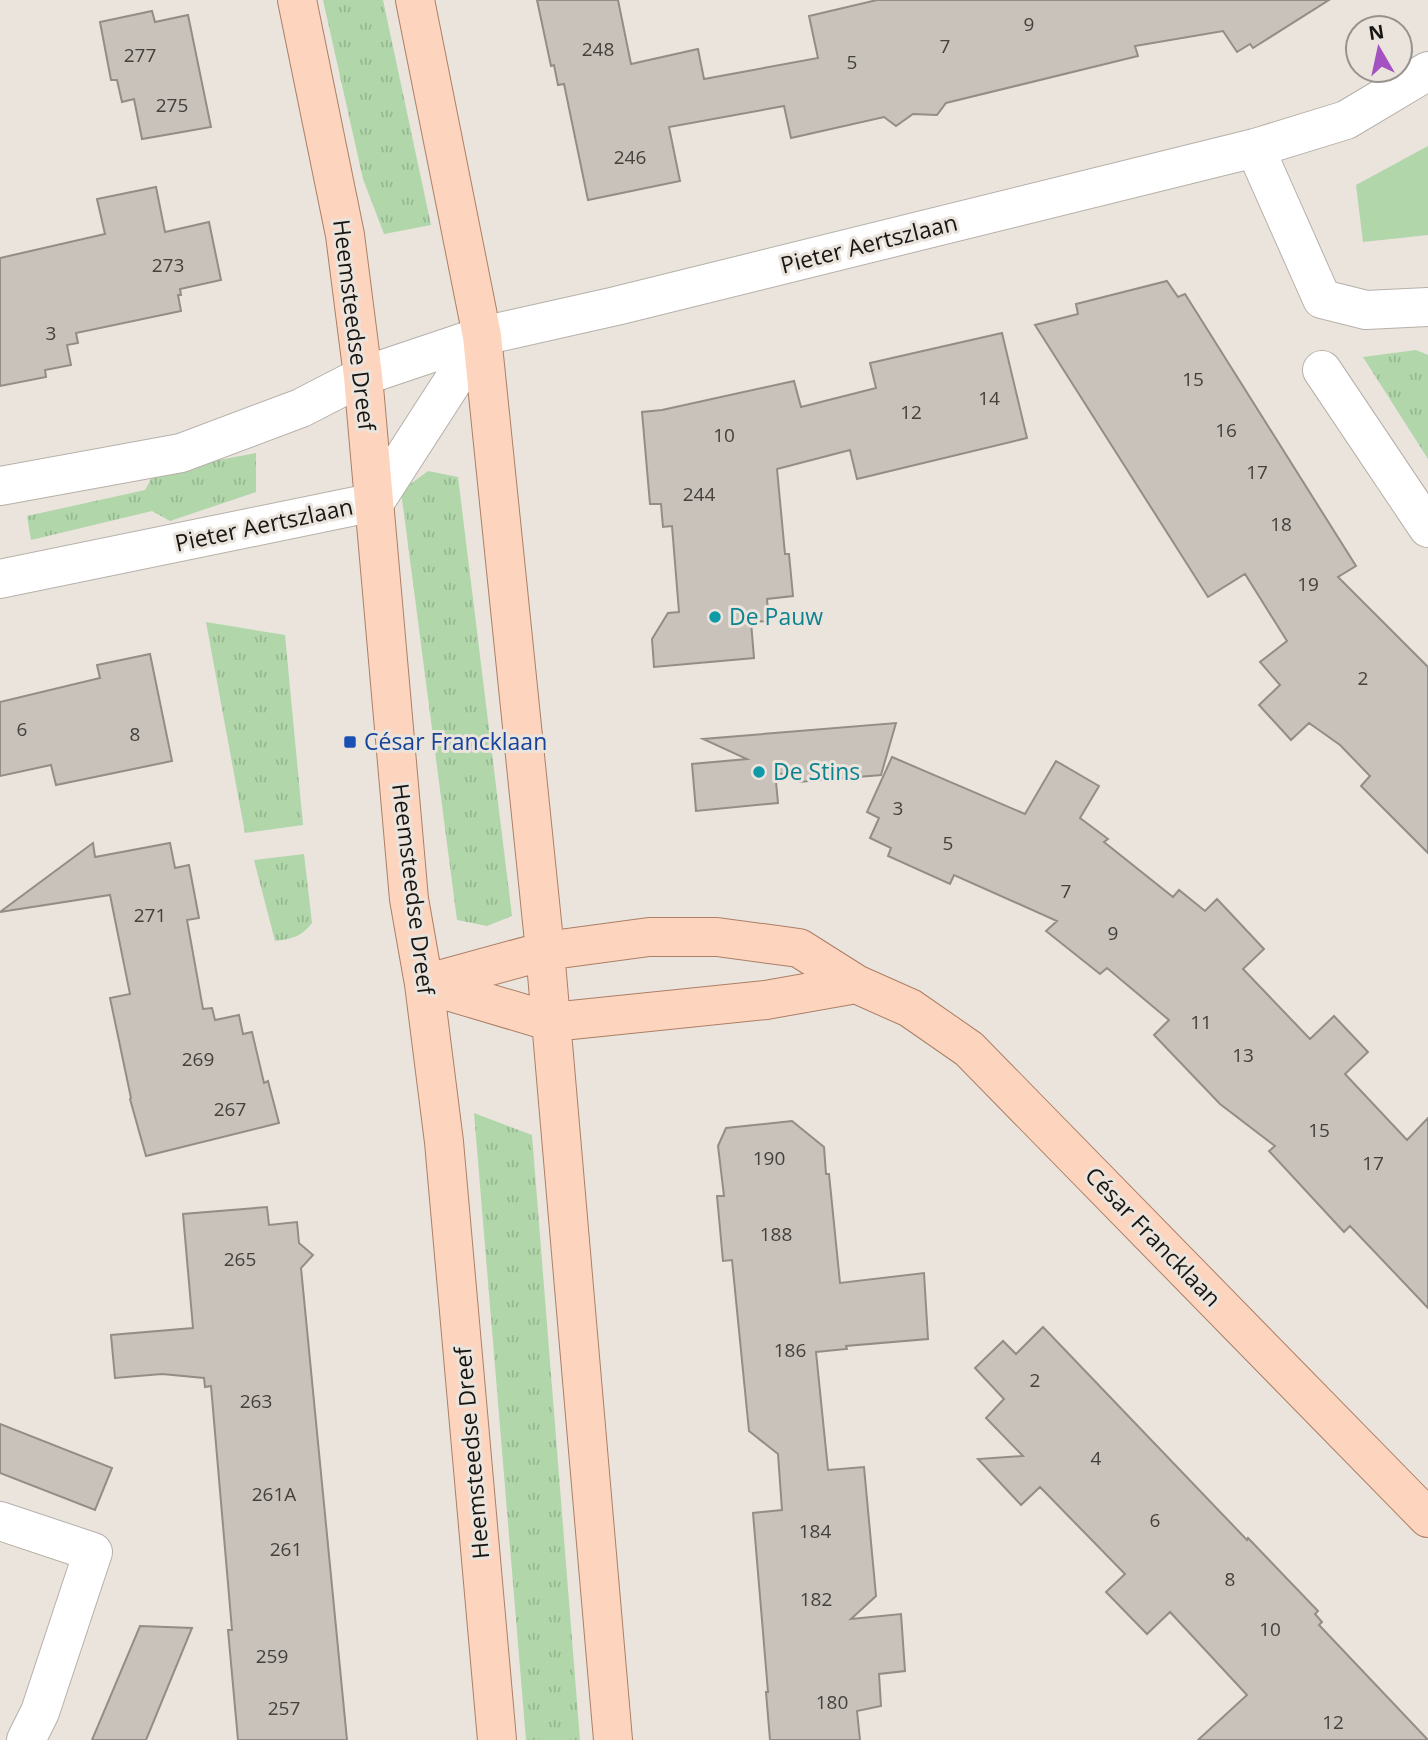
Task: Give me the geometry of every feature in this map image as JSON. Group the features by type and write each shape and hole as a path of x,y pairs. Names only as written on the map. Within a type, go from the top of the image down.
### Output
{"main road":[{"name":"Heemsteedse Dreef","path":"297,0 345,235 363,376 409,899 424,984 444,1142 497,1740"},
{"path":"415,0 482,336 552,1022 613,1740"},
{"name":"César Francklaan","path":"424,984 545,951 649,937 717,937 799,948 856,984 910,1008 969,1049 1428,1518"},
{"path":"424,984 552,1022 766,1000 856,984"}],"street":[{"name":"Pieter Aertszlaan","path":"0,486 181,453 301,408 363,376 482,336 1255,148 1346,120 1428,71"},
{"path":"1255,148 1322,299 1366,310 1428,307"},
{"name":"Pieter Aertszlaan","path":"0,579 375,502 482,336"},
{"path":"1322,370 1428,528"},
{"path":"0,1521 93,1552 40,1712 26,1740"}],"green space":[{"path":"323,0 383,0 431,225 384,234 363,179"},
{"path":"1428,146 1428,235 1363,242 1356,185"},
{"path":"1416,350 1428,355 1428,459 1363,357"},
{"path":"256,453 256,492 170,521 152,511 31,540 27,516 145,490 155,472"},
{"path":"428,471 458,477 512,916 487,926 457,920 401,491"},
{"path":"206,622 285,635 303,825 245,833"},
{"path":"304,854 312,923 296,936 275,941 254,860"},
{"path":"474,1113 532,1135 580,1740 526,1740"}],"building":[{"path":"537,0 618,0 631,64 698,49 704,79 818,58 809,16 877,0 1329,0 1253,48 1250,44 1237,52 1223,31 1135,46 1138,56 946,103 937,115 913,114 896,126 884,117 791,138 784,106 669,127 680,181 588,200 564,84 558,85 554,65 551,66"},
{"path":"152,11 155,22 188,15 211,127 142,139 134,99 122,102 117,80 111,80 100,22"},
{"path":"156,187 165,232 209,222 221,280 180,289 181,295 178,295 181,311 76,333 78,343 67,345 71,365 45,370 46,377 0,386 0,258 105,234 97,199"},
{"path":"1167,281 1178,297 1185,294 1356,566 1338,577 1428,667 1428,853 1361,786 1370,776 1340,745 1309,723 1291,740 1259,705 1280,685 1260,662 1287,641 1245,574 1208,597 1035,325 1078,314 1076,304"},
{"path":"1002,333 1027,438 857,479 850,450 777,469 785,554 789,554 793,596 767,599 769,621 751,622 754,658 654,667 652,639 668,613 679,612 672,526 663,527 661,504 650,504 642,412 794,381 801,407 876,388 870,363"},
{"path":"150,654 172,761 56,785 51,765 0,776 0,702 100,678 97,665"},
{"name":"De Stins","path":"896,723 881,775 798,782 775,771 778,803 696,811 692,764 747,759 703,739"},
{"path":"892,757 1025,814 1056,761 1099,786 1080,818 1108,839 1104,842 1173,897 1179,890 1205,911 1217,899 1264,949 1243,969 1310,1039 1334,1016 1368,1052 1345,1074 1407,1140 1428,1118 1428,1308 1350,1226 1344,1232 1269,1151 1275,1146 1220,1104 1154,1035 1169,1020 1107,968 1100,974 1046,931 1057,921 954,875 950,884 888,856 891,848 870,838 879,818 867,812"},
{"path":"93,843 95,857 170,843 175,868 189,865 199,918 187,920 203,1009 212,1008 215,1020 239,1015 243,1034 252,1032 264,1083 268,1081 279,1123 146,1156 130,1099 110,998 130,994 110,895 0,912"},
{"path":"792,1121 824,1147 840,1283 924,1273 928,1339 846,1346 847,1349 816,1352 828,1470 864,1467 876,1596 851,1619 901,1614 905,1671 879,1674 881,1706 857,1711 860,1740 770,1740 753,1513 782,1510 778,1454 749,1431 732,1260 723,1261 717,1196 724,1196 718,1146 726,1128"},
{"path":"267,1207 269,1225 297,1222 299,1243 313,1255 301,1268 347,1740 238,1740 228,1630 232,1630 211,1386 205,1387 204,1378 162,1374 115,1378 111,1335 193,1328 183,1214"},
{"path":"1043,1327 1318,1611 1315,1614 1322,1622 1319,1625 1428,1740 1198,1740 1247,1695 1170,1612 1147,1634 1106,1592 1125,1574 1040,1487 1021,1505 978,1459 1023,1456 986,1418 1004,1399 975,1368 1003,1341 1016,1354"},
{"path":"0,1424 112,1468 95,1510 0,1473"},
{"path":"140,1626 192,1628 146,1740 92,1740"}],"place":[{"name":"De Pauw","path":"715,617"},
{"name":"César Francklaan","path":"350,742"},
{"name":"De Stins","path":"759,772"}]}
